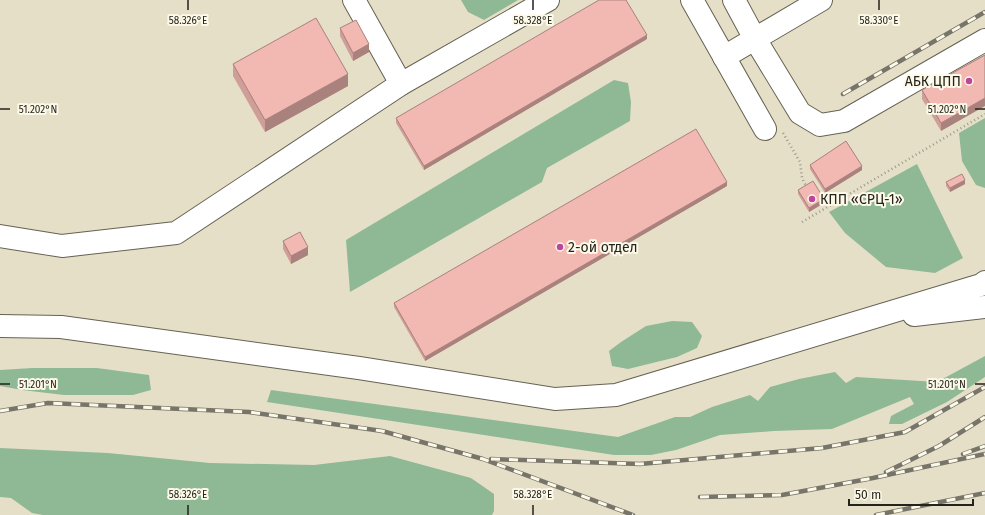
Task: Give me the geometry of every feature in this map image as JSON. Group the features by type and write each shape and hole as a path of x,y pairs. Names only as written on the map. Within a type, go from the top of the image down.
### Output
{"street":[{"path":"354,0 401,84"},
{"path":"0,236 62,246 176,233 401,84 548,0"},
{"path":"692,0 765,129"},
{"path":"734,0 755,39 800,114 820,125 844,121 985,40"},
{"path":"724,57 821,0"},
{"path":"0,326 61,327 359,368 555,399 616,394 861,321 985,282"},
{"path":"861,321 985,307"}],"path":[{"path":"802,222 985,114"},
{"path":"818,206 821,210"}],"shaded area":[{"path":"0,0 985,0 985,515 0,515"}],"green space":[{"path":"461,0 518,0 484,20 468,12"},
{"path":"614,80 628,83 631,102 630,121 547,168 542,182 350,292 346,240"},
{"path":"985,118 985,188 976,185 962,161 959,133"},
{"path":"917,164 963,258 935,273 886,267 845,233 829,212"},
{"path":"672,321 692,322 702,336 697,348 677,357 628,369 612,366 609,351 621,342 646,326"},
{"path":"985,356 985,377 947,402 902,424 889,424 891,416 914,404 910,397 832,429 720,435 676,450 651,455 614,455 267,402 271,390 618,437 675,417 690,417 712,407 750,395 758,401 770,387 799,379 835,372 846,383 856,377 937,382"},
{"path":"32,368 97,368 149,375 151,390 133,395 64,395 0,386 0,370"},
{"path":"0,448 108,453 210,463 314,465 390,456 471,478 494,494 494,511 492,515 43,515 32,513 11,498 0,497"}],"building":[{"path":"599,0 626,0 647,35 424,166 396,118"},
{"path":"316,18 348,74 265,120 233,64"},
{"path":"356,20 369,44 353,53 340,28"},
{"name":"АБК ЦПП","path":"985,55 985,98 941,123 922,90"},
{"name":"2-ой отдел","path":"696,129 727,182 425,357 394,303"},
{"path":"846,141 862,166 825,189 810,165"},
{"path":"962,174 965,180 950,188 946,182"},
{"name":"КПП «СРЦ-1»","path":"813,181 824,199 809,208 798,190"},
{"path":"300,232 308,247 291,256 283,241"}],"railway":[{"path":"843,94 985,12"},
{"path":"491,459 640,464 822,448 905,432 985,387"},
{"path":"0,411 48,403 249,412 382,431 483,459 633,515"},
{"path":"886,472 939,446 985,417"},
{"path":"963,454 985,446"},
{"path":"700,497 782,495 873,478 985,454"},
{"path":"876,515 985,493"}],"place":[{"name":"АБК ЦПП","path":"969,81"},
{"name":"КПП «СРЦ-1»","path":"812,199"},
{"name":"2-ой отдел","path":"560,247"}]}
